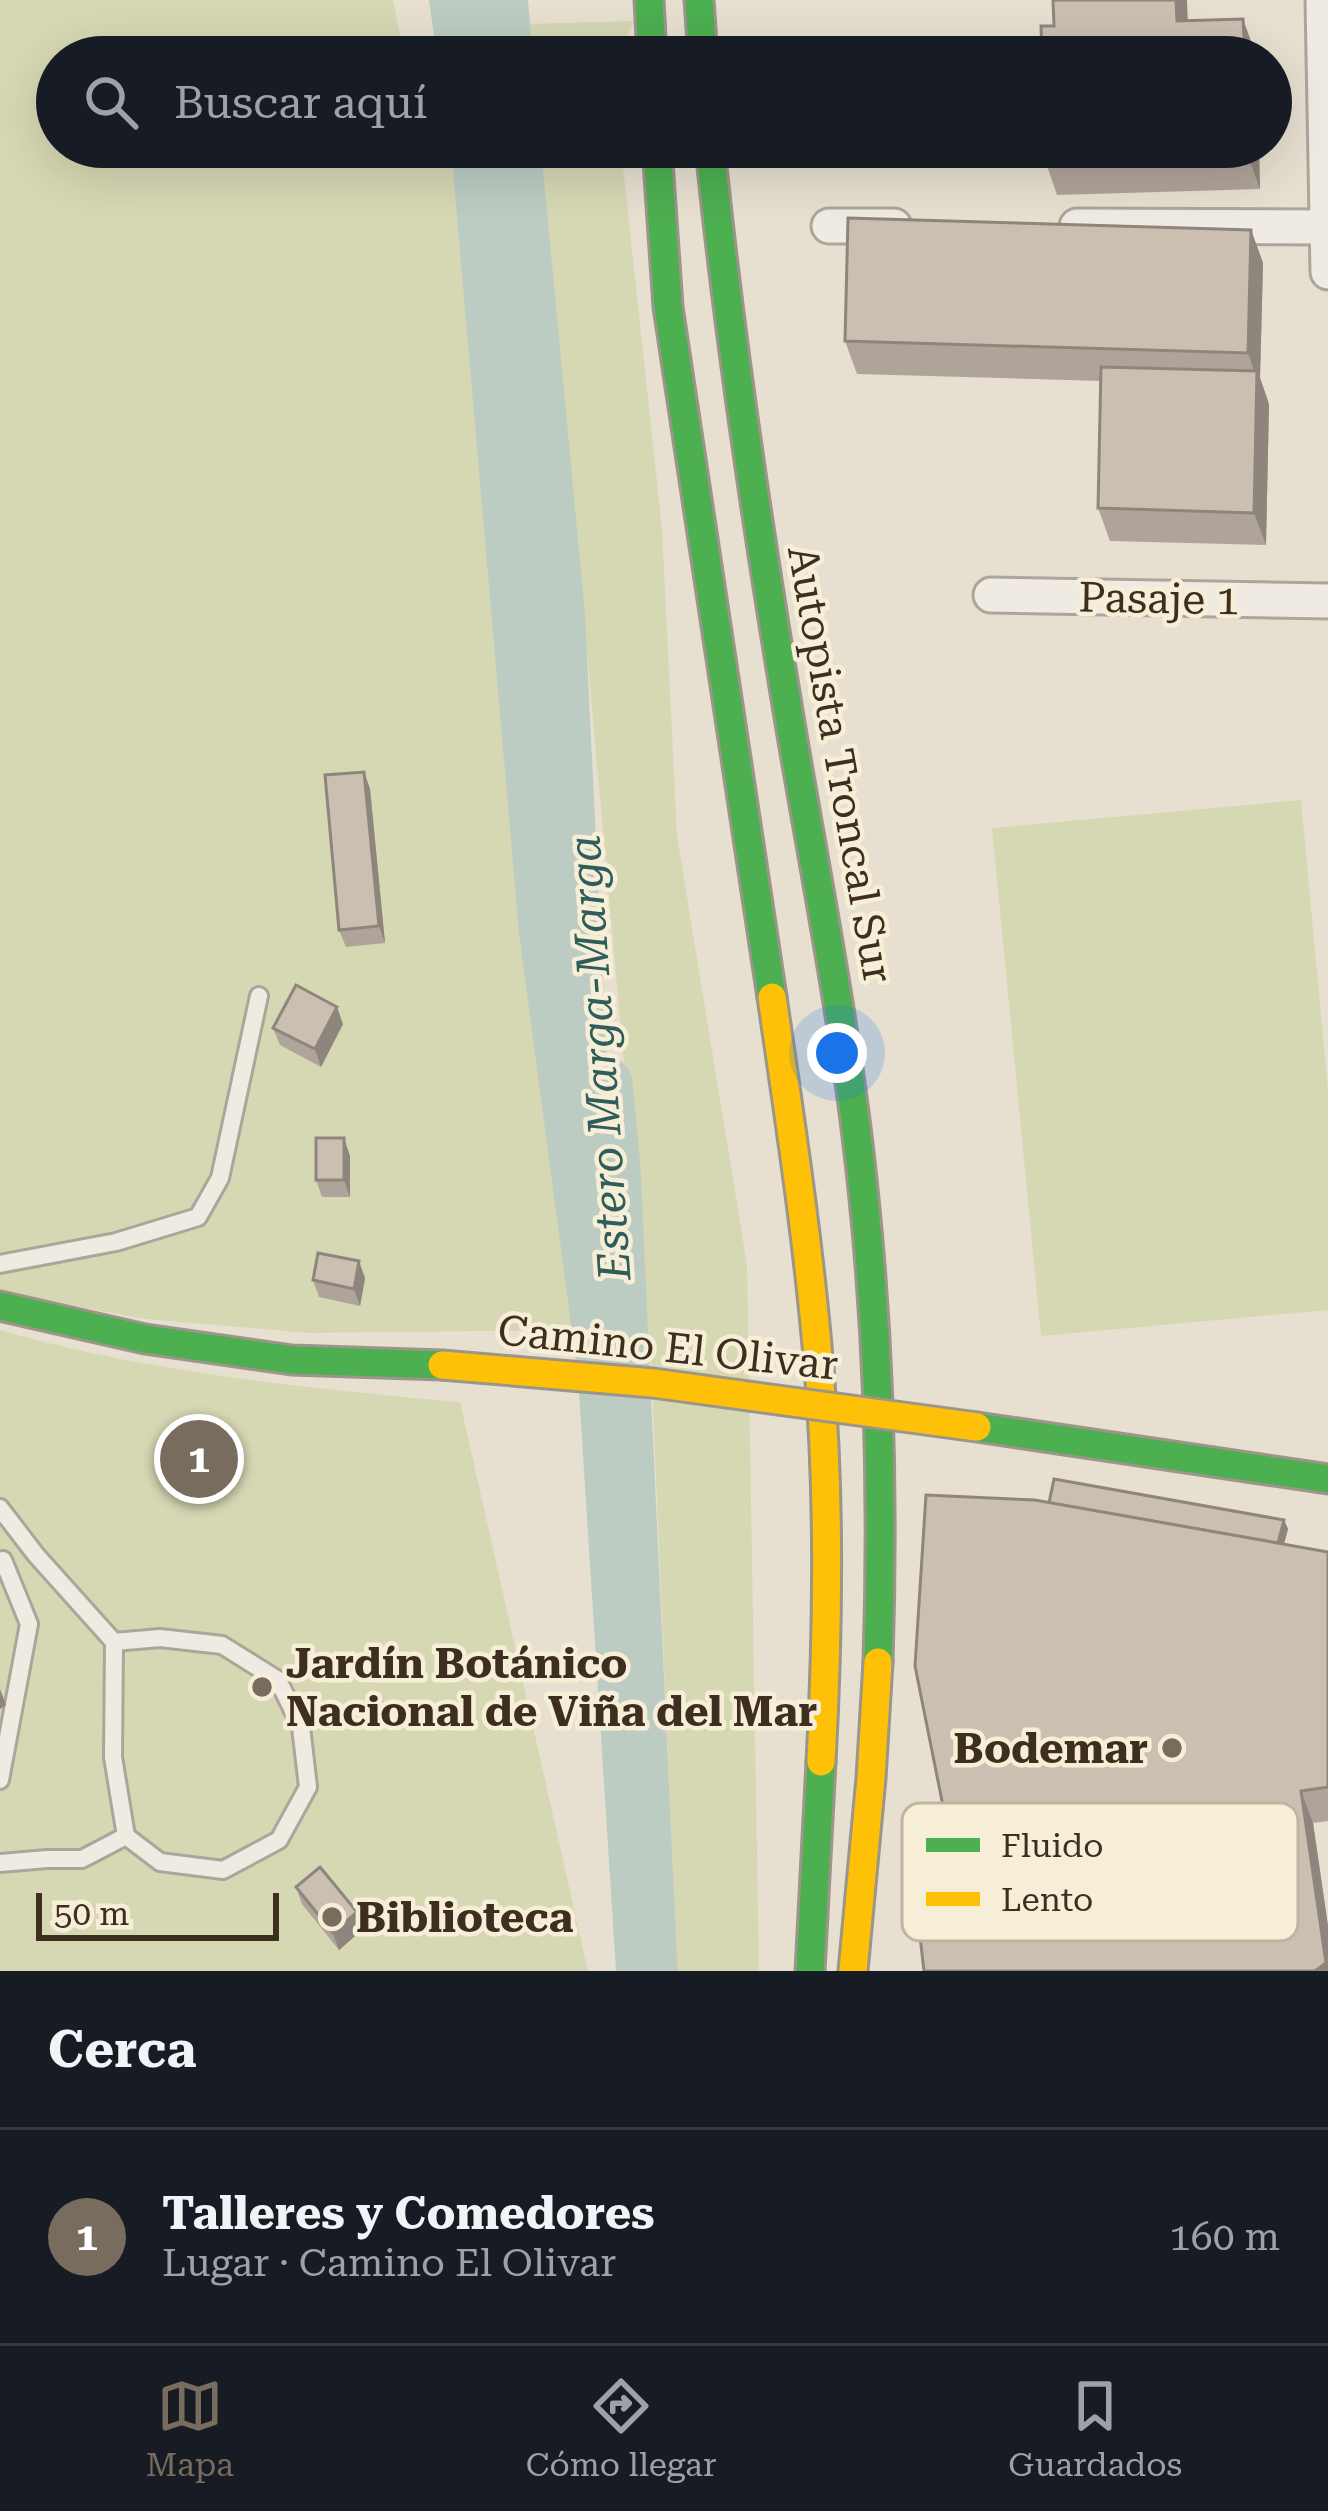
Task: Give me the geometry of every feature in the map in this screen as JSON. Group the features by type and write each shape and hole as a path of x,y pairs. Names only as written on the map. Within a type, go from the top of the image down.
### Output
{"main road":[{"path":"649,0 651,36"},
{"path":"699,0 702,36"},
{"path":"658,168 668,307 794,1147 819,1369 826,1499 826,1653 810,1971"},
{"name":"Autopista Troncal Sur","path":"712,168 747,460 834,972 868,1247 879,1432 879,1636 873,1773 853,1971"},
{"name":"Camino El Olivar","path":"0,1306 145,1339 292,1360 442,1365 653,1383 1328,1479"}],"street":[{"path":"1323,0 1328,272"},
{"path":"830,226 924,226"},
{"path":"1042,226 1326,227"},
{"name":"Pasaje 1","path":"991,595 1328,601"}],"lane":[{"path":"0,1264 116,1242 198,1217 220,1178 260,996"},
{"path":"0,1508 114,1642 112,1756 126,1836 160,1862 223,1870 279,1840 308,1787 301,1727 278,1680 222,1645 160,1638 114,1642"},
{"path":"0,1780 28,1624 1,1561 36,1555"},
{"path":"0,1863 82,1859 126,1836"}],"green space":[{"path":"0,0 393,0 400,36 36,36 36,168 500,168 545,1022 574,1330 309,1333 146,1319 0,1293"},
{"path":"634,21 627,36 531,36 530,24"},
{"path":"543,168 623,168 662,529 677,836 747,1265 759,1971 677,1971 651,1360"},
{"path":"1301,800 1328,1090 1328,1310 1041,1336 992,828"},
{"name":"Jardín Botánico Nacional de Viña del Mar","path":"0,1330 170,1368 460,1402 588,1971 0,1971"}],"water":[{"path":"429,0 528,0 531,36 434,36"},
{"path":"453,168 543,168 585,614 651,1971 616,1971 578,1377 519,933"}],"building":[{"path":"1053,0 1176,0 1177,21 1243,19 1244,36 1041,36 1041,26 1054,26"},
{"path":"848,218 1251,230 1248,353 845,341"},
{"path":"1101,367 1257,371 1254,513 1098,508"},
{"path":"364,772 379,926 339,930 325,775"},
{"path":"296,985 337,1007 315,1049 273,1028"},
{"path":"316,1138 344,1138 344,1180 316,1180"},
{"path":"318,1253 359,1261 354,1289 313,1280"},
{"path":"181,1421 210,1426 204,1462 176,1457"},
{"path":"1054,1479 1284,1520 1278,1543 1049,1503"},
{"path":"926,1495 1035,1500 1328,1552 1328,1787 1301,1791 1326,1963 1315,1971 924,1971 921,1941 1298,1941 1298,1803 942,1803 915,1666"},
{"path":"320,1867 357,1912 333,1933 296,1887"}],"waterway":[{"name":"Estero Marga-Marga","path":"604,1084 612,1168 649,1971"}],"traffic: fast":[{"path":"649,0 651,36"},
{"path":"699,0 702,36"},
{"path":"658,168 668,307 772,997"},
{"path":"712,168 758,519 858,1142 877,1373 878,1662"},
{"path":"0,1306 145,1339 292,1360 442,1365"},
{"path":"977,1427 1328,1479"},
{"path":"810,1971 821,1762"}],"traffic: slow":[{"path":"772,997 804,1230 823,1418 827,1565 821,1762"},
{"path":"442,1365 653,1383 977,1427"},
{"path":"853,1971 878,1662"}],"place":[{"name":"Talleres y Comedores","path":"199,1459"},
{"name":"Jardín Botánico Nacional de Viña del Mar","path":"262,1687"},
{"name":"Bodemar","path":"1172,1748"},
{"name":"Biblioteca","path":"332,1917"}]}
